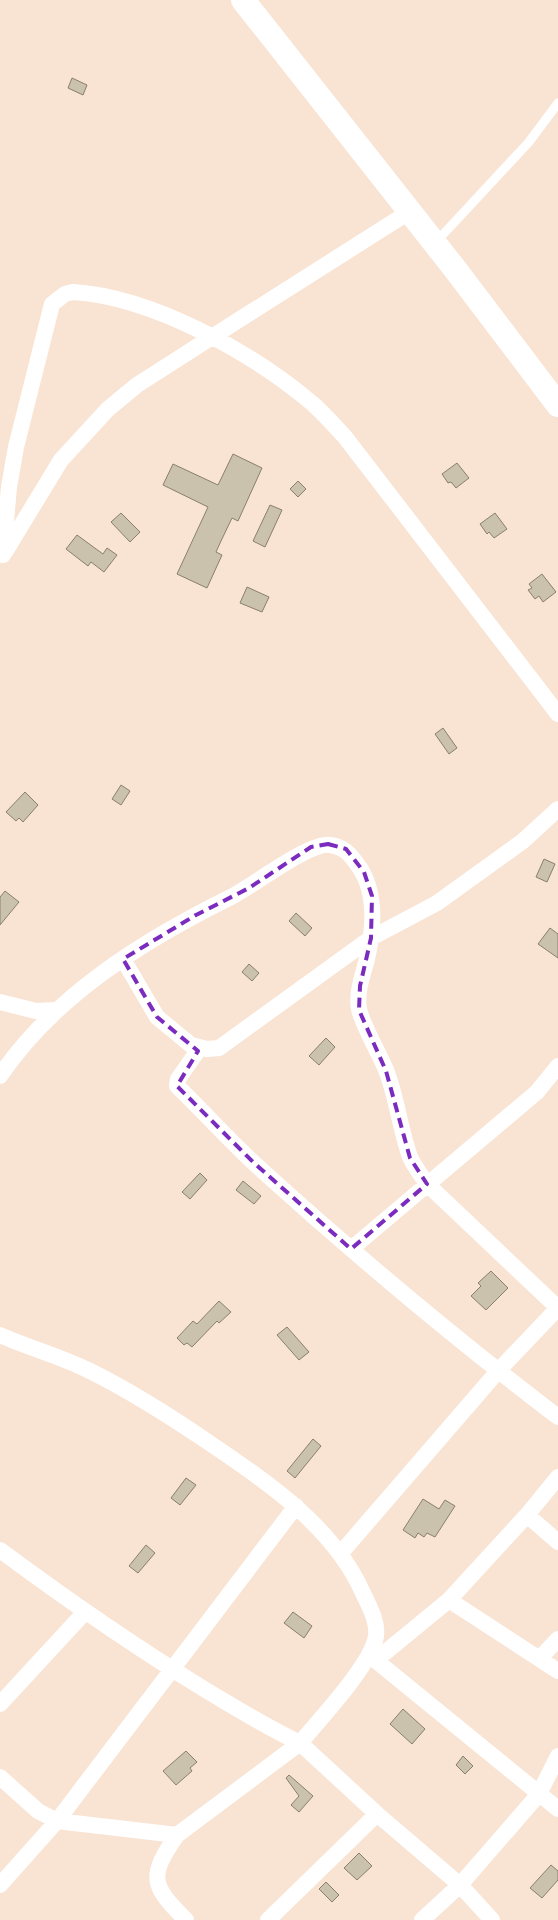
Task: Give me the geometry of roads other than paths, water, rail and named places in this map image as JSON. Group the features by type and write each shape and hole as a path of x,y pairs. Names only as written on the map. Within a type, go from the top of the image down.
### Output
{"street":[{"path":"243,0 558,405"},
{"path":"2,559 46,481 61,460 92,424 137,386 409,212"},
{"path":"2,559 9,487 16,447 49,312 58,298 73,292 100,296 170,317 212,337 288,385 314,405 345,437 558,714"},
{"path":"123,958 157,1016 191,1045 199,1049 219,1048 371,938 437,903 523,841 558,809"},
{"path":"0,1076 56,1010 123,958 196,914 249,888 311,847 328,844 346,849 364,872 372,896 371,938 360,986 359,1010 386,1071 410,1158 426,1184 558,1308 498,1371 340,1554"},
{"path":"0,1002 36,1011 56,1010"},
{"path":"199,1049 178,1079 176,1086 253,1162 351,1248 498,1371 558,1417"},
{"path":"351,1248 537,1092 558,1066"},
{"path":"0,1336 86,1369 151,1402 265,1481 296,1506 340,1554 357,1579 375,1620 376,1636 372,1658"},
{"path":"186,1920 163,1897 156,1882 162,1858 177,1835 300,1743 372,1658 449,1600 527,1515 558,1476"},
{"path":"0,1886 57,1821 296,1506"},
{"path":"527,1515 558,1542"},
{"path":"0,1550 85,1612 172,1669 262,1725 300,1743 377,1814 460,1885 492,1920"},
{"path":"449,1600 558,1671"},
{"path":"0,1704 85,1612"},
{"path":"540,1658 558,1639"},
{"path":"372,1658 558,1809"},
{"path":"422,1920 460,1885 539,1794 558,1756"},
{"path":"0,1777 38,1811 57,1821 177,1835"},
{"path":"268,1920 377,1814"}],"lane":[{"path":"434,244 529,142 558,103"}]}
